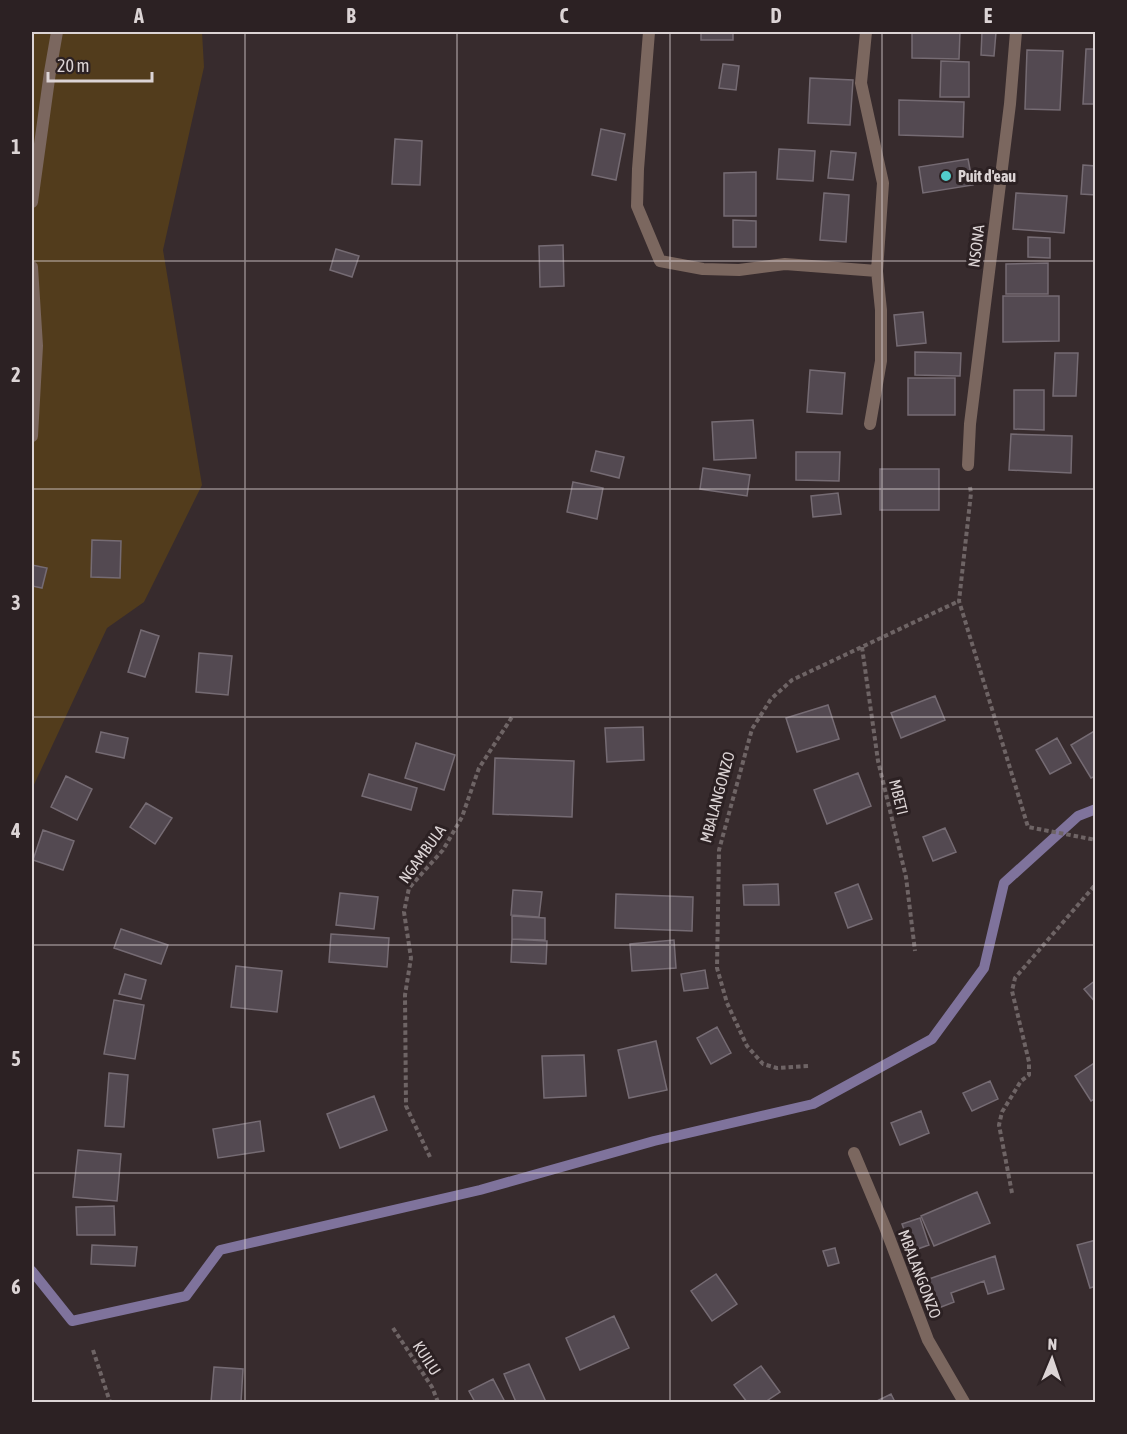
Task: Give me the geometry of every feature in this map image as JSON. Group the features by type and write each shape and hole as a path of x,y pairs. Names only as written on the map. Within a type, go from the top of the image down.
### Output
{"street":[{"path":"32,202 57,32"},
{"path":"650,32 637,206 660,261 703,269 739,270 785,264 877,271"},
{"path":"866,32 861,83 883,183 877,271 881,310 880,361 870,424"},
{"name":"NSONA","path":"968,465 970,424 1010,104 1016,32"},
{"path":"32,267 37,346 32,435"},
{"name":"MBALANGONZO","path":"854,1153 928,1340 964,1402"}],"path":[{"path":"968,465 971,493 959,601 1028,826 1095,840"},
{"name":"MBALANGONZO","path":"808,1066 777,1068 763,1064 747,1046 727,1003 717,968 719,850 752,729 771,699 792,680 959,601"},
{"name":"MBETI","path":"862,647 878,761 906,877 915,951"},
{"name":"NGAMBULA","path":"430,1157 405,1106 405,995 411,958 404,912 408,888 443,850 462,817 479,768 513,717"},
{"path":"1012,1193 999,1125 1002,1112 1021,1081 1029,1075 1029,1062 1012,991 1015,978 1095,884"},
{"name":"KUILU","path":"393,1328 432,1387 438,1402"},
{"path":"93,1350 110,1402"}],"shaded area":[{"path":"32,32 202,32 204,67 163,250 202,485 144,602 107,628 32,789"}],"building":[{"path":"701,32 733,32 733,40 701,40"},
{"path":"912,32 960,32 959,59 912,58"},
{"path":"982,32 996,32 994,56 981,55"},
{"path":"1086,49 1096,49 1096,104 1083,104"},
{"path":"1027,50 1063,51 1060,110 1025,109"},
{"path":"941,61 969,62 969,97 940,97"},
{"path":"723,64 739,66 736,90 719,88"},
{"path":"810,78 853,80 850,125 808,123"},
{"path":"899,100 964,102 963,137 899,135"},
{"path":"601,129 625,134 616,180 592,175"},
{"path":"395,139 422,141 420,185 392,184"},
{"path":"779,149 815,151 813,181 777,179"},
{"path":"831,151 856,153 853,180 828,178"},
{"name":"Puit d'eau","path":"968,159 973,185 923,193 919,167"},
{"path":"1083,165 1096,166 1096,195 1081,194"},
{"path":"756,172 756,216 724,216 724,173"},
{"path":"824,193 849,195 846,242 820,240"},
{"path":"1016,193 1067,196 1064,233 1013,229"},
{"path":"733,220 756,221 756,247 733,247"},
{"path":"1028,237 1050,238 1050,258 1028,257"},
{"path":"563,245 564,286 540,287 539,246"},
{"path":"336,249 359,256 352,277 330,270"},
{"path":"1048,263 1048,294 1006,294 1006,264"},
{"path":"1003,296 1059,296 1059,341 1003,342"},
{"path":"923,312 926,343 897,346 894,315"},
{"path":"915,352 961,353 960,376 915,375"},
{"path":"1055,353 1078,353 1076,396 1053,396"},
{"path":"810,370 845,373 842,414 807,412"},
{"path":"908,378 955,378 955,415 908,415"},
{"path":"1014,390 1044,390 1044,430 1014,429"},
{"path":"753,420 756,458 714,460 712,422"},
{"path":"1011,434 1072,436 1071,473 1009,470"},
{"path":"596,451 624,457 619,478 591,471"},
{"path":"796,452 840,452 839,481 796,480"},
{"path":"703,468 750,475 747,496 700,489"},
{"path":"880,469 939,469 939,510 880,510"},
{"path":"573,482 603,488 597,519 567,512"},
{"path":"838,493 841,514 813,517 811,496"},
{"path":"92,540 121,541 120,578 91,577"},
{"path":"32,565 47,568 42,588 32,586"},
{"path":"141,630 159,636 145,677 128,672"},
{"path":"199,653 232,656 228,695 196,692"},
{"path":"935,696 945,720 901,738 891,713"},
{"path":"828,705 839,739 797,752 786,718"},
{"path":"643,727 644,760 607,762 605,728"},
{"path":"1096,730 1096,776 1091,778 1071,745"},
{"path":"101,732 128,738 124,758 96,752"},
{"path":"1057,738 1071,763 1050,774 1036,750"},
{"path":"416,743 455,755 444,790 405,778"},
{"path":"495,758 574,761 572,817 493,814"},
{"path":"858,773 871,806 827,824 814,790"},
{"path":"369,774 417,788 411,810 362,796"},
{"path":"66,776 92,789 77,820 51,807"},
{"path":"146,803 172,818 155,844 130,827"},
{"path":"945,828 956,852 933,861 923,837"},
{"path":"43,830 74,841 63,870 33,860"},
{"path":"778,884 779,905 744,905 743,885"},
{"path":"858,884 872,919 848,928 835,893"},
{"path":"513,890 542,892 539,917 511,915"},
{"path":"340,893 378,897 374,929 336,925"},
{"path":"616,894 693,897 692,931 615,928"},
{"path":"512,916 545,918 545,940 512,939"},
{"path":"121,929 168,945 161,964 114,948"},
{"path":"331,934 389,938 387,967 329,962"},
{"path":"512,939 547,941 546,964 511,962"},
{"path":"674,940 676,968 632,971 630,944"},
{"path":"236,966 282,971 277,1012 231,1007"},
{"path":"705,970 708,988 684,991 681,974"},
{"path":"125,974 146,980 141,999 119,994"},
{"path":"1096,980 1096,1003 1084,989"},
{"path":"114,1000 144,1005 135,1059 104,1054"},
{"path":"717,1027 731,1053 711,1064 697,1038"},
{"path":"656,1041 667,1090 629,1098 618,1050"},
{"path":"584,1055 586,1096 544,1098 542,1056"},
{"path":"1096,1062 1096,1098 1091,1101 1075,1076"},
{"path":"109,1073 128,1075 124,1127 105,1126"},
{"path":"990,1081 998,1099 972,1111 963,1093"},
{"path":"374,1096 387,1130 340,1148 327,1114"},
{"path":"921,1111 929,1133 900,1145 891,1123"},
{"path":"260,1121 264,1151 218,1158 213,1129"},
{"path":"78,1150 121,1154 117,1201 73,1197"},
{"path":"977,1192 990,1223 934,1246 921,1216"},
{"path":"114,1206 115,1235 77,1235 76,1207"},
{"path":"920,1218 929,1245 912,1251 902,1224"},
{"path":"1096,1240 1096,1286 1090,1288 1077,1245"},
{"path":"92,1245 137,1247 135,1266 91,1264"},
{"path":"835,1248 839,1263 828,1266 823,1251"},
{"path":"995,1256 1004,1289 988,1294 984,1281 951,1293 954,1302 936,1309 926,1280"},
{"path":"716,1274 737,1304 712,1321 691,1291"},
{"path":"614,1316 629,1348 580,1370 566,1338"},
{"path":"529,1364 546,1402 516,1402 504,1374"},
{"path":"761,1366 780,1392 765,1402 747,1402 734,1385"},
{"path":"214,1367 243,1369 241,1402 211,1402"},
{"path":"493,1379 505,1402 475,1402 469,1391"},
{"path":"891,1394 895,1402 875,1402"}],"waterway":[{"path":"32,1271 72,1321 186,1296 220,1250 480,1190 654,1141 813,1104 932,1039 984,968 1004,883 1078,816 1096,809"}],"place":[{"name":"Puit d'eau","path":"946,176"}]}
